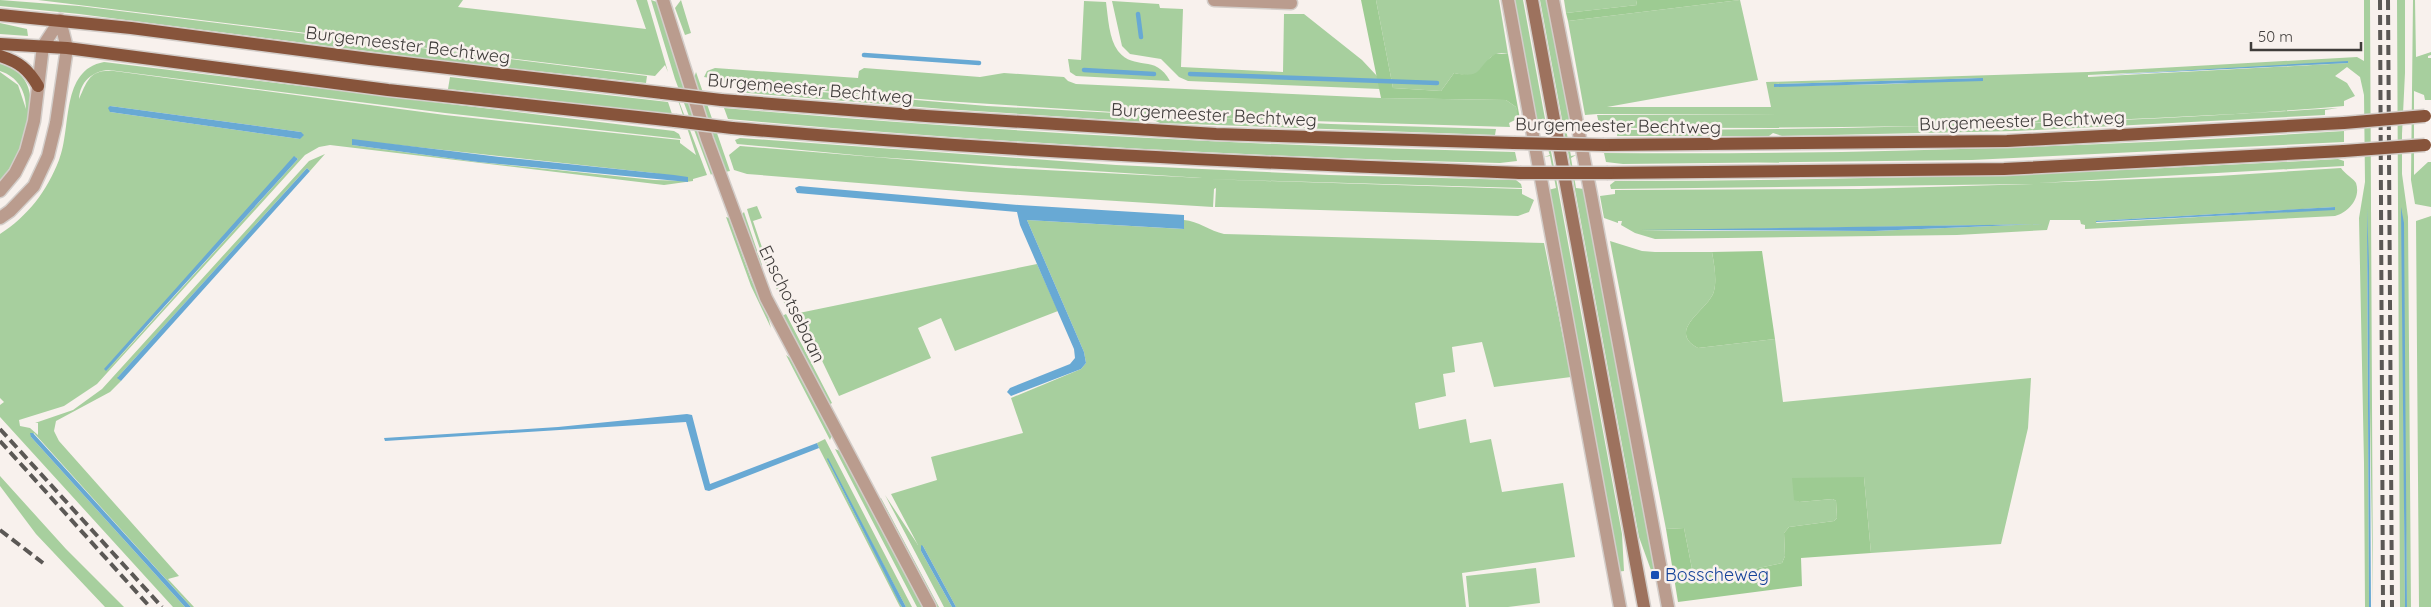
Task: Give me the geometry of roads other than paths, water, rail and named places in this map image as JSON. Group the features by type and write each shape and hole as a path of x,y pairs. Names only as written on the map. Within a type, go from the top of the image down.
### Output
{"main road":[{"path":"1532,0 1644,607"},
{"name":"Burgemeester Bechtweg","path":"0,15 60,20 721,100 926,116 1207,134 1604,145 2007,141 2344,123 2428,116"},
{"path":"0,44 67,48 388,90 732,128 922,145 1211,162 1520,173 2004,168 2428,145"},
{"path":"0,56 16,62 29,71 38,86"}],"street":[{"name":"Enschotsebaan","path":"663,0 707,139 766,298 930,607"},
{"path":"1214,0 1291,3"},
{"path":"1508,0 1620,607"},
{"path":"1553,0 1668,607"},
{"path":"0,191 15,173 26,151 34,121 43,46 60,20"},
{"path":"0,218 10,211 34,186 48,156 56,123 67,48 60,20"}],"water":[{"path":"2348,61 2348,63 2087,76"},
{"path":"1983,78 1983,81 1774,87 1774,84"},
{"path":"110,106 301,132 304,135 300,139 110,112 108,108"},
{"path":"352,139 674,175 688,177 688,182 478,162 352,145"},
{"path":"294,156 298,159 106,371 104,369"},
{"path":"307,168 310,171 121,381 117,378"},
{"path":"799,186 1019,205 1184,215 1184,229 1027,220 1084,352 1086,363 1081,369 1011,396 1007,392 1010,388 1070,364 1075,358 1074,349 1020,225 1017,212 797,193 795,188"},
{"path":"2335,207 2335,210 2096,222 2096,221"},
{"path":"2401,207 2404,223 2407,607 2405,607"},
{"path":"2367,208 2369,265 2371,607 2369,607"},
{"path":"2043,224 1874,231 1641,230"},
{"path":"692,415 710,484 817,443 819,448 709,491 705,490 686,422 385,441 384,438 558,427"},
{"path":"30,433 33,433 191,607 185,607 31,437"},
{"path":"828,458 906,607 902,607 899,602"},
{"path":"921,545 956,607 952,607 921,551"}],"waterway":[{"path":"1138,14 1141,37"},
{"path":"864,55 979,63"},
{"path":"1084,70 1154,74"},
{"path":"1190,74 1437,83"}],"railway":[{"path":"2380,0 2383,607"},
{"path":"2388,0 2392,607"},
{"path":"0,429 162,607"},
{"path":"0,441 150,607"},
{"path":"0,530 43,563"}],"place":[{"name":"Bosscheweg","path":"1655,575"}]}
